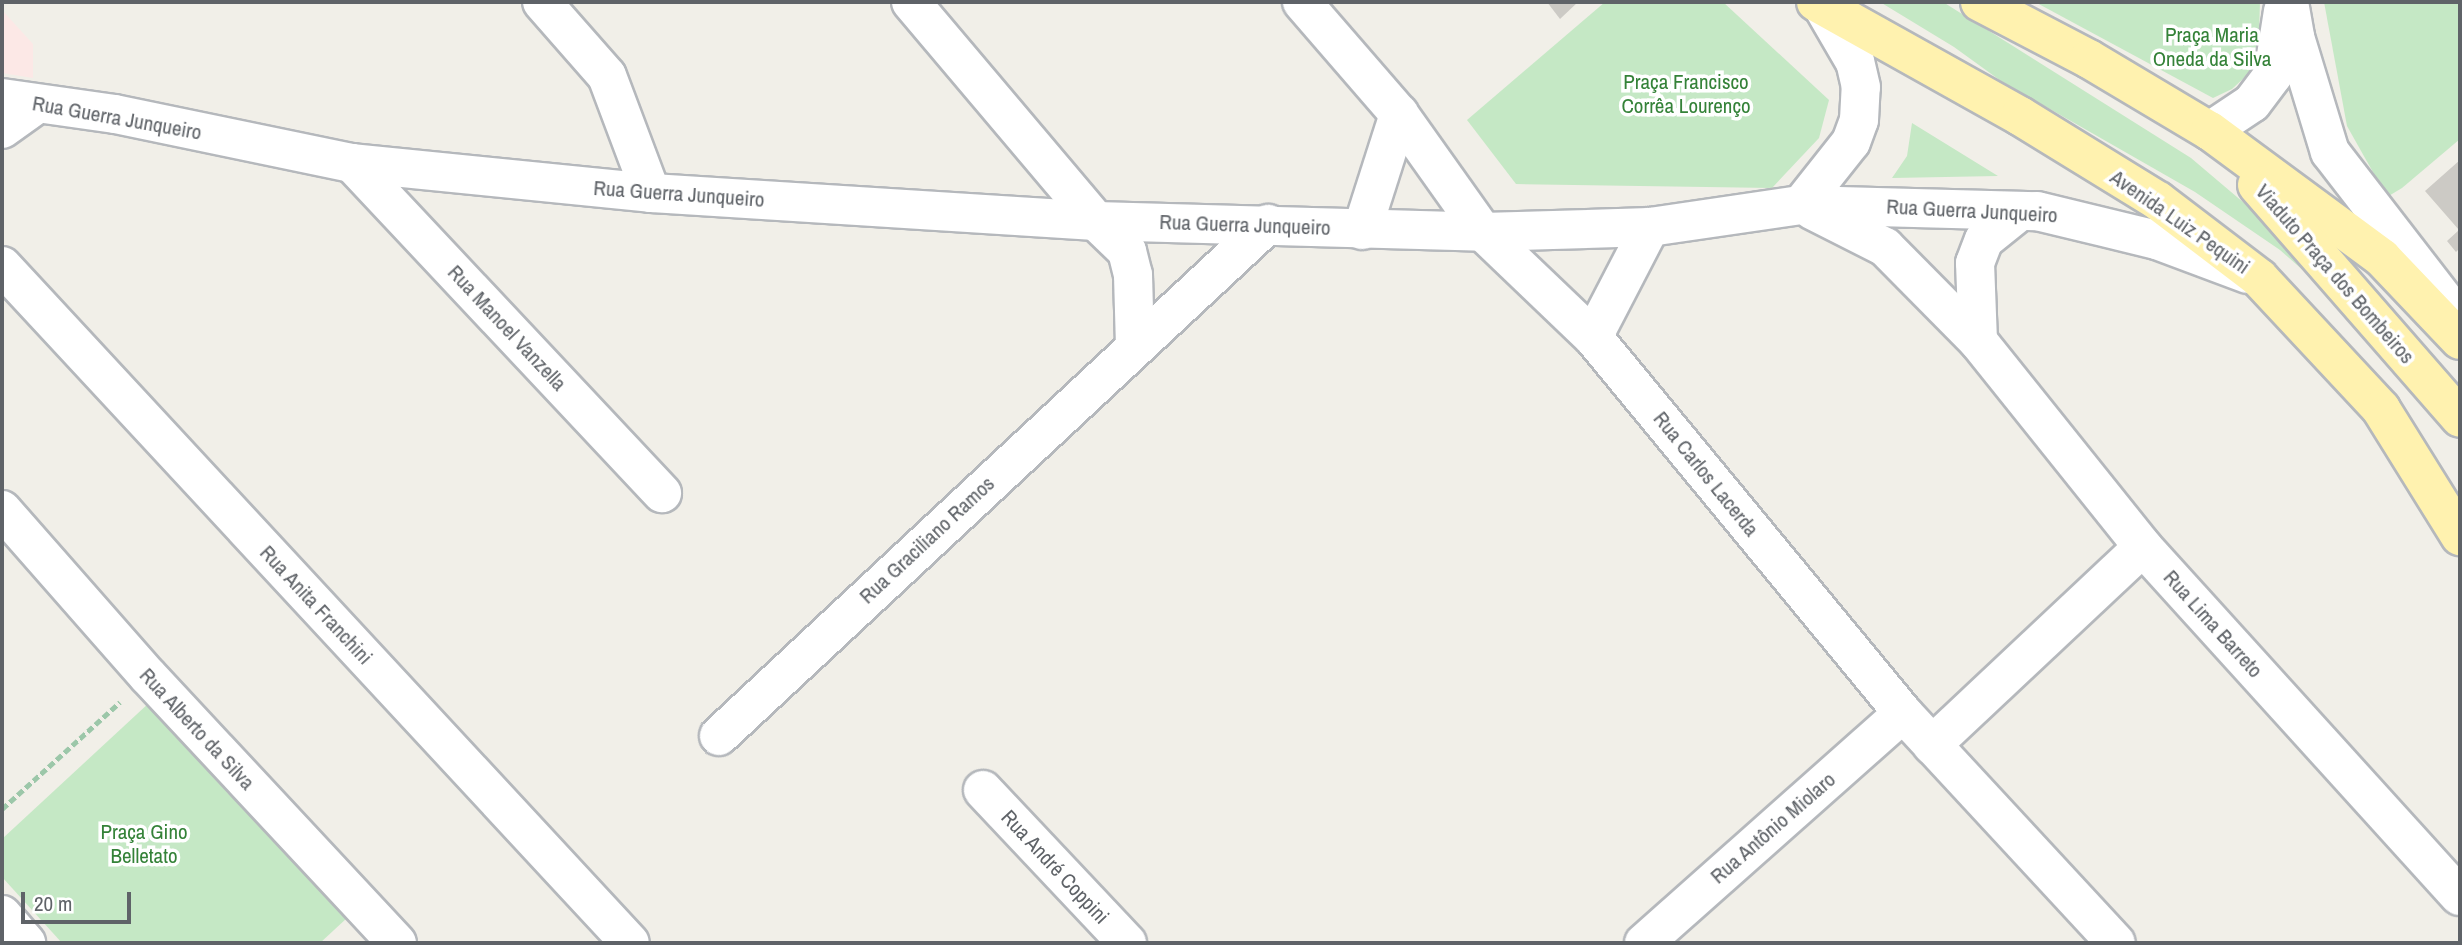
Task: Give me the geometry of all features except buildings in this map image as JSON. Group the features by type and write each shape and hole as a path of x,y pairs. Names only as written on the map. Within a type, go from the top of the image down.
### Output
{"main road":[{"path":"1980,2 2089,59 2210,131 2382,258 2460,340"},
{"name":"Avenida Luiz Pequini","path":"1819,4 2043,130 2158,201 2259,278 2381,409 2460,536"},
{"name":"Viaduto Praça dos Bombeiros","path":"2210,131 2460,418"},
{"path":"2381,409 2460,491"}],"street":[{"path":"542,2 607,76 651,193"},
{"path":"911,2 1096,221 1127,251 1133,275 1135,345"},
{"name":"Rua Carlos Lacerda","path":"1302,2 1399,114 1483,232 1593,337 1903,713 2116,943"},
{"path":"2210,131 2252,103 2273,75 2284,2"},
{"path":"2289,2 2295,37 2330,152 2460,320"},
{"path":"1801,205 1851,142 1859,120 1861,87 1855,62 1819,4"},
{"path":"2,129 19,101"},
{"name":"Rua Guerra Junqueiro","path":"19,101 115,114 352,163 651,193 1096,221 1483,232 1650,227 1801,205 2038,211 2107,226 2259,278"},
{"name":"Rua Guerra Junqueiro","path":"1362,230 1399,114"},
{"name":"Rua Manoel Vanzella","path":"352,163 662,493"},
{"name":"Rua Lima Barreto","path":"1801,205 1885,247 1978,341 2143,547 2460,896"},
{"path":"1978,341 1975,263 1984,240 2020,211"},
{"name":"Rua Graciliano Ramos","path":"719,736 1135,345 1268,224"},
{"path":"1593,337 1650,227"},
{"name":"Rua Anita Franchini","path":"2,266 630,943"},
{"name":"Rua Alberto da Silva","path":"2,510 148,676 397,943"},
{"path":"1932,745 2143,547"},
{"name":"Rua Antônio Miolaro","path":"1665,936 1903,713"},
{"name":"Rua André Coppini","path":"983,790 1127,943"},
{"path":"2,915 26,943"}],"path":[{"path":"2,809 148,676"}],"shaded area":[{"path":"2,10 33,44 33,78 2,73"}],"green space":[{"name":"Praça Francisco Corrêa Lourenço","path":"1605,2 1723,2 1829,100 1819,138 1772,188 1516,184 1467,120"},
{"path":"1880,2 1943,2 2191,158 2283,236 2357,318 2280,250 2195,192 2001,81 1954,47"},
{"name":"Praça Maria Oneda da Silva","path":"2035,2 2260,2 2258,65 2232,89 2213,98"},
{"path":"2324,2 2460,2 2460,139 2402,188 2387,197 2347,126"},
{"path":"1912,123 1998,176 1892,178 1907,156"},
{"name":"Praça Gino Belletato","path":"150,702 347,918 320,943 62,943 2,877 2,839"}]}
